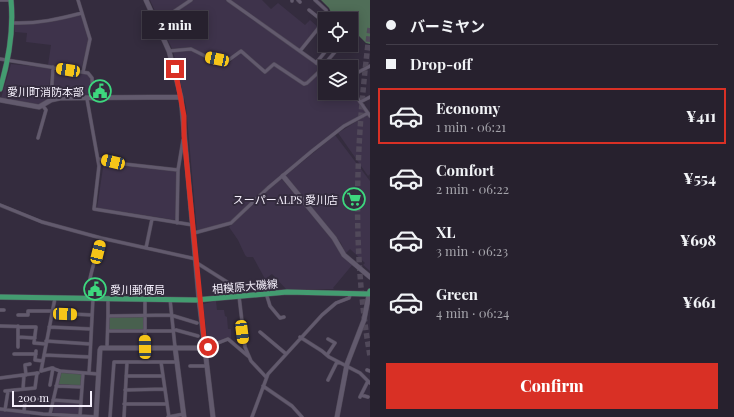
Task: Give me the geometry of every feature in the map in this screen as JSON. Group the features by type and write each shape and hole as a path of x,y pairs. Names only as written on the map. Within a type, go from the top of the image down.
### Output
{"main road":[{"path":"0,89 8,61 13,23 10,0"},
{"name":"相模原大磯線","path":"0,297 199,299 266,293 370,293"}],"street":[{"path":"0,0 10,0"},
{"path":"78,0 90,39 83,72"},
{"path":"146,0 169,51 181,97 199,299 213,417"},
{"path":"157,23 191,0"},
{"path":"228,0 316,63 323,53"},
{"path":"315,0 326,10 326,12"},
{"path":"310,11 318,15"},
{"path":"13,23 54,20 82,13"},
{"path":"300,51 318,29"},
{"path":"169,51 191,49 207,57 226,62 241,51 265,72 274,64 304,84 318,73"},
{"path":"329,60 335,52"},
{"path":"0,59 89,73 92,77 93,99"},
{"path":"358,72 370,66"},
{"path":"51,100 52,67"},
{"path":"0,100 34,107 43,106 51,100 60,98 93,99 181,97"},
{"path":"360,102 370,97"},
{"path":"87,99 99,159 98,184 94,209 193,225"},
{"path":"194,233 231,223 282,176 344,126 369,114 358,99"},
{"path":"38,138 46,110 43,106"},
{"path":"177,223 178,170 184,136"},
{"path":"99,159 124,164 178,170"},
{"path":"282,176 334,238 344,255 370,277"},
{"path":"0,205 42,222 101,238 196,259"},
{"path":"146,248 152,219"},
{"path":"89,373 92,315 88,280 92,273 101,238"},
{"path":"196,259 197,263 235,287 239,296 243,340 248,356"},
{"path":"266,293 270,306 280,318 284,317"},
{"path":"252,417 266,377 285,353 334,304 348,298 351,293"},
{"path":"337,417 347,367 369,304 370,293"},
{"path":"41,371 55,298"},
{"path":"107,347 108,298"},
{"path":"145,299 145,347"},
{"path":"161,362 169,417 184,416 176,362 173,316 170,299"},
{"path":"18,315 28,317 28,311 92,315"},
{"path":"108,316 173,316 197,322"},
{"path":"0,326 36,327 34,343 90,344"},
{"path":"17,347 18,326"},
{"path":"49,327 91,329"},
{"path":"108,331 174,330 198,336"},
{"path":"260,332 285,353"},
{"path":"18,337 35,338"},
{"path":"300,338 337,362 360,372 369,382 361,396 368,397"},
{"path":"0,409 96,417 100,350 103,347 205,348 228,339 248,356 266,377"},
{"path":"327,356 335,343 328,339"},
{"path":"17,354 36,352 35,360 43,361"},
{"path":"44,355 90,358"},
{"path":"110,417 114,362 176,362"},
{"path":"124,417 127,362"},
{"path":"328,380 337,362"},
{"path":"21,364 30,364"},
{"path":"23,389 25,364"},
{"path":"190,366 207,366"},
{"path":"0,378 37,373 53,368 60,371 98,374"},
{"path":"50,385 53,368"},
{"path":"50,414 60,371"},
{"path":"5,410 6,391 36,388 37,373"},
{"path":"80,416 83,373"},
{"path":"126,376 163,376"},
{"path":"56,386 82,387"},
{"path":"263,386 292,406 302,417"},
{"path":"125,390 165,389"},
{"path":"39,399 46,401"},
{"path":"24,412 25,401 29,400"},
{"path":"53,400 81,402"},
{"path":"124,404 167,404"}],"shaded area":[{"path":"150,0 189,0 159,20"},
{"path":"193,0 226,0 318,66 318,72 307,83 304,83 274,63 265,70 242,50 228,61 207,56 190,48 172,49 160,22"},
{"path":"230,0 262,0 271,9 278,3 305,25 310,20 318,27 299,50"},
{"path":"81,14 89,39 81,70 48,65 51,45 26,42 27,33 15,32 15,24"},
{"path":"191,50 226,63 230,62 241,52 265,73 275,66 303,84 318,74 318,100 357,100 366,113 345,125 318,146 231,222 197,231 186,106 173,51"},
{"path":"11,64 51,68 48,99 39,105 1,98"},
{"path":"53,70 86,73 91,77 92,95 54,98 51,95"},
{"path":"367,115 370,117 370,174 368,176 338,133"},
{"path":"335,135 370,181 370,271 363,265 365,263 350,249 346,253 341,243 285,176"},
{"path":"104,161 124,166 176,171 176,220 97,208"},
{"path":"281,178 353,264 333,288 334,289 286,289 272,274 265,279 253,257 247,257 245,255 238,240 229,227"},
{"path":"216,301 217,310 224,310 225,316 227,317 228,329 231,329 231,339 208,345 203,304"},
{"path":"55,401 79,403 79,414 53,413"},
{"path":"0,410 30,413 30,417 0,417"}],"green space":[{"path":"321,0 370,0 370,44 366,43 358,36 358,12 331,12"},
{"path":"144,316 144,330 109,330 109,317"},
{"path":"60,372 82,374 81,386 58,384"}],"tunnel":[{"path":"370,28 361,110 358,192 360,275 370,356"}],"place":[{"name":"愛川町消防本部","path":"100,91"},
{"name":"スーパーALPS 愛川店","path":"354,199"},
{"name":"愛川郵便局","path":"95,289"}],"route":[{"path":"175,69 184,116 184,136 199,299 205,348 208,347"}]}
